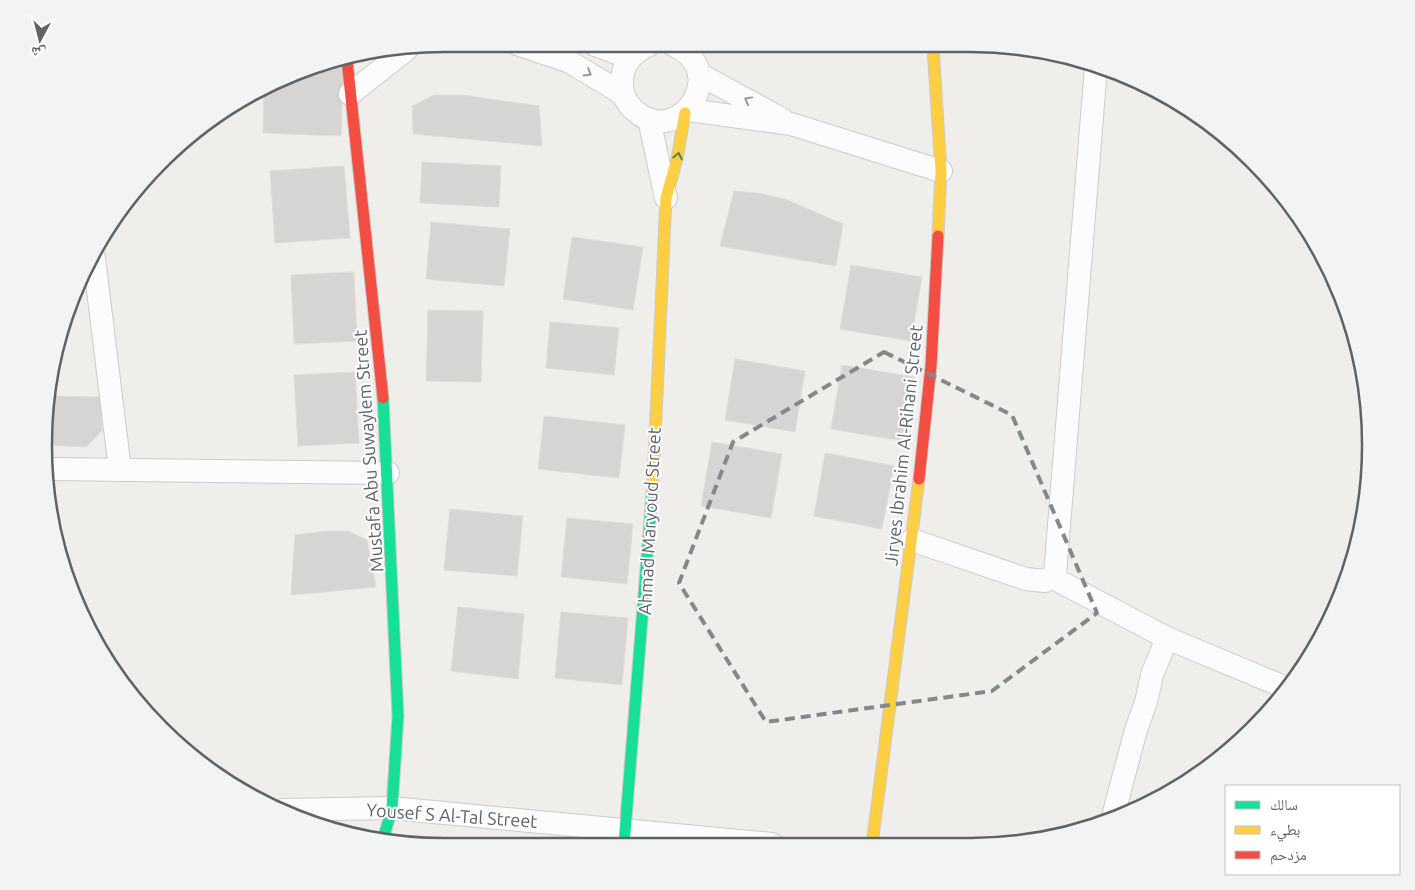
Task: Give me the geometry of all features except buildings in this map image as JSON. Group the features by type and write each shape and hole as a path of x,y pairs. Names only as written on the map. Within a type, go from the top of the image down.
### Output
{"street":[{"path":"542,52 568,61 623,94"},
{"path":"636,52 622,75 623,94 629,105 649,120 668,120 687,111 791,124 941,171"},
{"path":"683,52 690,57 699,74 699,90 687,111"},
{"name":"Jiryes Ibrahim Al-Rihani Street","path":"873,838 912,540 931,366 941,171 933,52"},
{"path":"350,94 399,55"},
{"name":"Mustafa Abu Suwaylem Street","path":"348,65 378,338 388,473 398,716 392,808 385,833"},
{"path":"1053,578 1057,562 1096,73"},
{"path":"699,74 791,124"},
{"name":"Ahmad Maryoud Street","path":"625,837 651,516 666,198 677,159 687,111"},
{"name":"Ahmad Maryoud Street","path":"649,120 666,198"},
{"path":"95,267 120,470"},
{"path":"53,469 388,473"},
{"path":"912,540 1037,582 1053,578 1167,638 1280,685"},
{"path":"1115,810 1152,675 1167,638"},
{"name":"Yousef S Al-Tal Street","path":"299,810 392,808 646,838"}],"highlighted area":[{"path":"884,352 1012,415 1097,613 992,691 766,722 679,583 733,442"}],"traffic: fast":[{"path":"383,398 398,716 392,808 385,833"},
{"path":"624,838 653,482"}],"traffic: slow":[{"path":"933,52 941,171 938,236"},
{"path":"653,482 666,198 677,159 685,113"},
{"path":"873,838 919,479"}],"traffic: jam":[{"path":"348,65 383,398"},
{"path":"919,479 931,366 938,236"}]}
